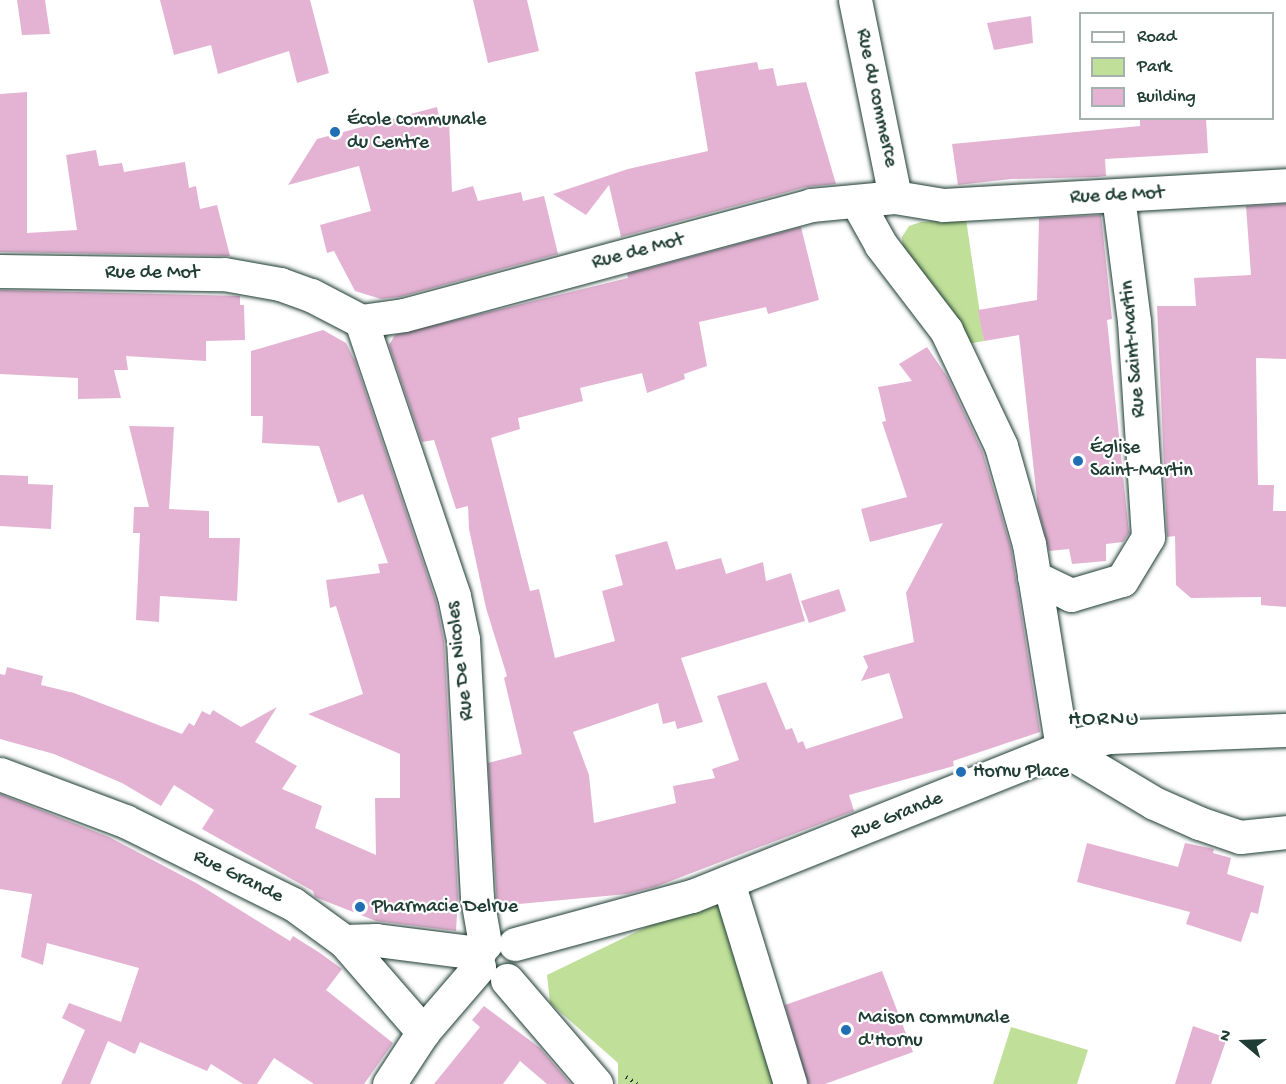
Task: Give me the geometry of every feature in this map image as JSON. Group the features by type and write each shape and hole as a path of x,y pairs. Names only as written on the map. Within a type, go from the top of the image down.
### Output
{"street":[{"name":"Rue du commerce","path":"855,0 895,197"},
{"name":"Rue de Mot","path":"0,272 224,274 280,284 311,295 361,321 404,315 811,205 895,197 943,205 1286,185"},
{"name":"Rue Saint-Martin","path":"1034,577 1071,595 1122,580 1148,537 1134,321 1118,196"},
{"path":"857,202 881,245 946,330 996,436 1029,544 1062,747 1154,802 1199,823 1240,837 1286,832"},
{"name":"Rue De Nicoles","path":"361,321 456,607 467,691 477,898 493,958"},
{"name":"Rue Grande","path":"0,774 125,821 293,904 344,941 376,940 493,958 692,896 1062,747 1108,737 1286,730"},
{"path":"728,882 790,1084"},
{"path":"344,941 423,1032"},
{"path":"389,1084 423,1032 493,958 596,1084"}],"green space":[{"path":"966,219 984,341 967,344 903,251 902,237 909,226 921,222"},
{"path":"721,891 779,1084 618,1084 618,1063 550,1003 547,975"},
{"path":"1011,1027 1088,1050 1077,1084 993,1084"}],"building":[{"path":"17,0 45,0 50,34 22,35"},
{"path":"160,0 310,0 329,73 297,83 289,51 218,74 211,45 174,55"},
{"path":"473,0 527,0 539,51 488,63"},
{"path":"1031,16 1033,43 994,50 987,23"},
{"path":"757,62 759,70 773,68 777,86 806,82 836,184 806,187 621,237 609,185 586,215 553,194 628,169 708,151 695,72"},
{"path":"27,92 27,233 77,230 66,155 96,150 99,166 122,163 124,172 185,162 189,188 196,186 200,209 217,205 230,256 0,252 0,94"},
{"path":"437,107 440,121 449,119 452,192 473,186 478,201 521,192 523,201 544,196 558,254 400,297 381,299 355,291 334,251 327,253 320,225 371,211 359,166 288,185 317,139"},
{"path":"1140,120 1206,120 1208,153 1105,159 1106,176 1011,179 958,185 952,144 1140,126"},
{"path":"1286,204 1286,359 1256,358 1258,485 1274,485 1273,511 1286,511 1286,607 1261,605 1261,597 1191,598 1176,585 1175,536 1167,537 1157,306 1196,306 1194,278 1251,275 1246,206"},
{"name":"Église Saint-Martin","path":"1101,215 1112,319 1107,320 1129,533 1123,542 1106,544 1106,561 1072,564 1069,549 1049,551 1038,508 1019,335 984,341 978,310 1037,300 1039,218"},
{"path":"801,227 819,300 768,314 766,307 699,322 707,366 684,374 685,379 647,393 642,373 580,388 583,401 518,418 520,429 491,438 530,591 539,589 555,658 615,641 602,591 623,585 615,555 667,541 676,570 721,558 726,574 763,562 766,581 791,573 805,621 681,658 703,722 677,729 675,721 663,724 658,703 573,732 589,775 594,823 676,803 673,786 715,778 712,769 739,760 717,696 766,682 786,730 792,728 798,743 803,741 806,749 903,718 889,673 861,681 868,667 863,656 914,642 906,593 943,523 870,542 861,509 907,497 882,422 886,421 878,387 912,381 899,364 927,347 948,378 983,453 1011,548 1040,732 953,761 954,766 849,795 854,811 655,887 627,894 497,906 488,763 522,754 504,678 507,676 486,608 469,529 468,506 456,509 434,440 422,442 389,345 395,335 628,278 627,274"},
{"path":"0,290 240,296 240,305 244,305 245,340 206,341 206,361 126,356 128,370 114,370 121,398 78,399 78,378 0,374"},
{"path":"323,330 346,343 355,361 436,601 444,641 458,897 456,931 376,921 315,897 313,891 202,829 214,810 174,785 161,806 122,783 54,754 0,739 0,674 5,675 7,667 43,676 41,685 74,693 182,734 189,723 194,726 202,711 210,715 213,710 241,727 277,707 255,742 297,766 282,789 322,806 315,828 376,855 375,798 400,798 400,754 308,714 363,694 336,606 330,608 326,580 380,573 378,564 388,563 363,494 338,503 319,446 262,443 263,416 251,416 251,351"},
{"path":"129,426 174,427 169,509 209,511 209,538 240,538 237,601 160,596 159,622 136,620 140,533 133,533 134,507 149,507"},
{"path":"0,475 28,476 28,484 53,485 51,529 0,526"},
{"path":"839,589 846,611 809,623 801,601"},
{"path":"0,794 109,837 198,884 290,941 293,936 342,969 326,990 393,1043 364,1084 314,1084 274,1058 257,1084 243,1084 211,1064 207,1071 140,1042 135,1054 108,1041 90,1084 61,1084 85,1030 62,1018 69,1003 121,1022 139,968 47,943 43,965 21,957 32,894 0,889"},
{"path":"1087,843 1178,867 1185,843 1214,849 1213,853 1231,858 1227,874 1264,886 1258,914 1251,912 1241,942 1186,924 1190,912 1077,882"},
{"name":"Maison communale d'Hornu","path":"882,971 913,1052 825,1084 808,1084 785,1005"},
{"path":"484,1006 540,1048 571,1084 547,1084 520,1061 503,1084 434,1084 480,1027 472,1020"},
{"path":"1193,1026 1227,1038 1211,1084 1175,1084"}],"place":[{"name":"École communale du Centre","path":"335,132"},
{"name":"Église Saint-Martin","path":"1078,461"},
{"name":"Hornu Place","path":"961,772"},
{"name":"Pharmacie Delrue","path":"360,907"},
{"name":"Maison communale d'Hornu","path":"846,1030"}],"district":[{"name":"HORNU","path":"1104,721"}]}
